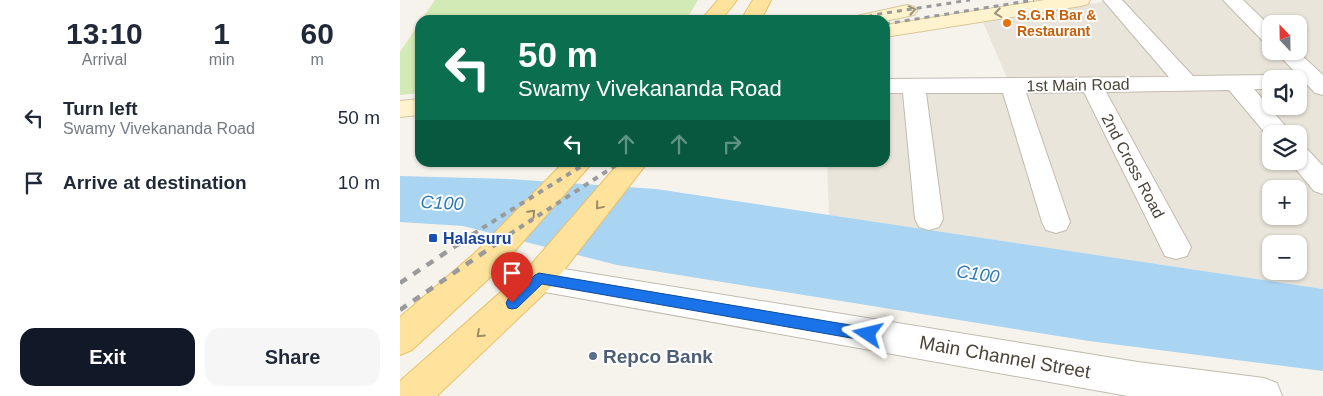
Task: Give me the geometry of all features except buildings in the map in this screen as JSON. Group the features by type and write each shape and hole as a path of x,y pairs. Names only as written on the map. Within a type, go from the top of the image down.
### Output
{"main road":[{"path":"715,15 728,0"},
{"path":"754,15 762,0"},
{"path":"890,30 1081,0"},
{"path":"889,15 954,2"},
{"path":"400,109 415,108"},
{"path":"400,339 486,261 575,167"},
{"path":"411,396 546,271 632,167"}],"street":[{"path":"1112,0 1187,83"},
{"path":"1232,0 1262,29"},
{"path":"1294,60 1315,82"},
{"name":"1st Main Road","path":"890,86 1262,82"},
{"path":"1236,83 1272,125"},
{"name":"2nd Cross Road","path":"1090,84 1176,248"},
{"path":"914,86 929,220"},
{"path":"1012,86 1056,222"},
{"path":"1307,165 1323,184"},
{"name":"Main Channel Street","path":"546,271 1139,388 1264,396"}],"shaded area":[{"path":"1113,0 1323,0 1323,75 1307,75 1307,70 1262,70 1262,77 1009,83 983,22"},
{"path":"1323,82 1323,289 1263,280 1307,280 1307,235 1262,235 1262,280 829,215 827,167 890,167 890,89 1262,83 1262,115 1307,115 1307,83"}],"green space":[{"path":"435,0 698,0 689,15 424,15"},
{"path":"415,30 415,94 400,95 400,52"}],"water":[{"name":"C100","path":"400,176 509,179 656,189 1323,289 1323,371 1089,341 617,265 463,226 400,222"}],"railway":[{"path":"873,15 970,0"},
{"path":"890,23 1034,0"},
{"path":"473,234 580,167"},
{"path":"510,234 613,167"},
{"path":"400,283 475,233"},
{"path":"400,310 512,233"}],"place":[{"name":"S.G.R Bar & Restaurant","path":"1007,23"},
{"name":"Halasuru","path":"433,238"},
{"name":"Repco Bank","path":"593,356"}],"route":[{"path":"512,303 539,278 868,334"}]}
